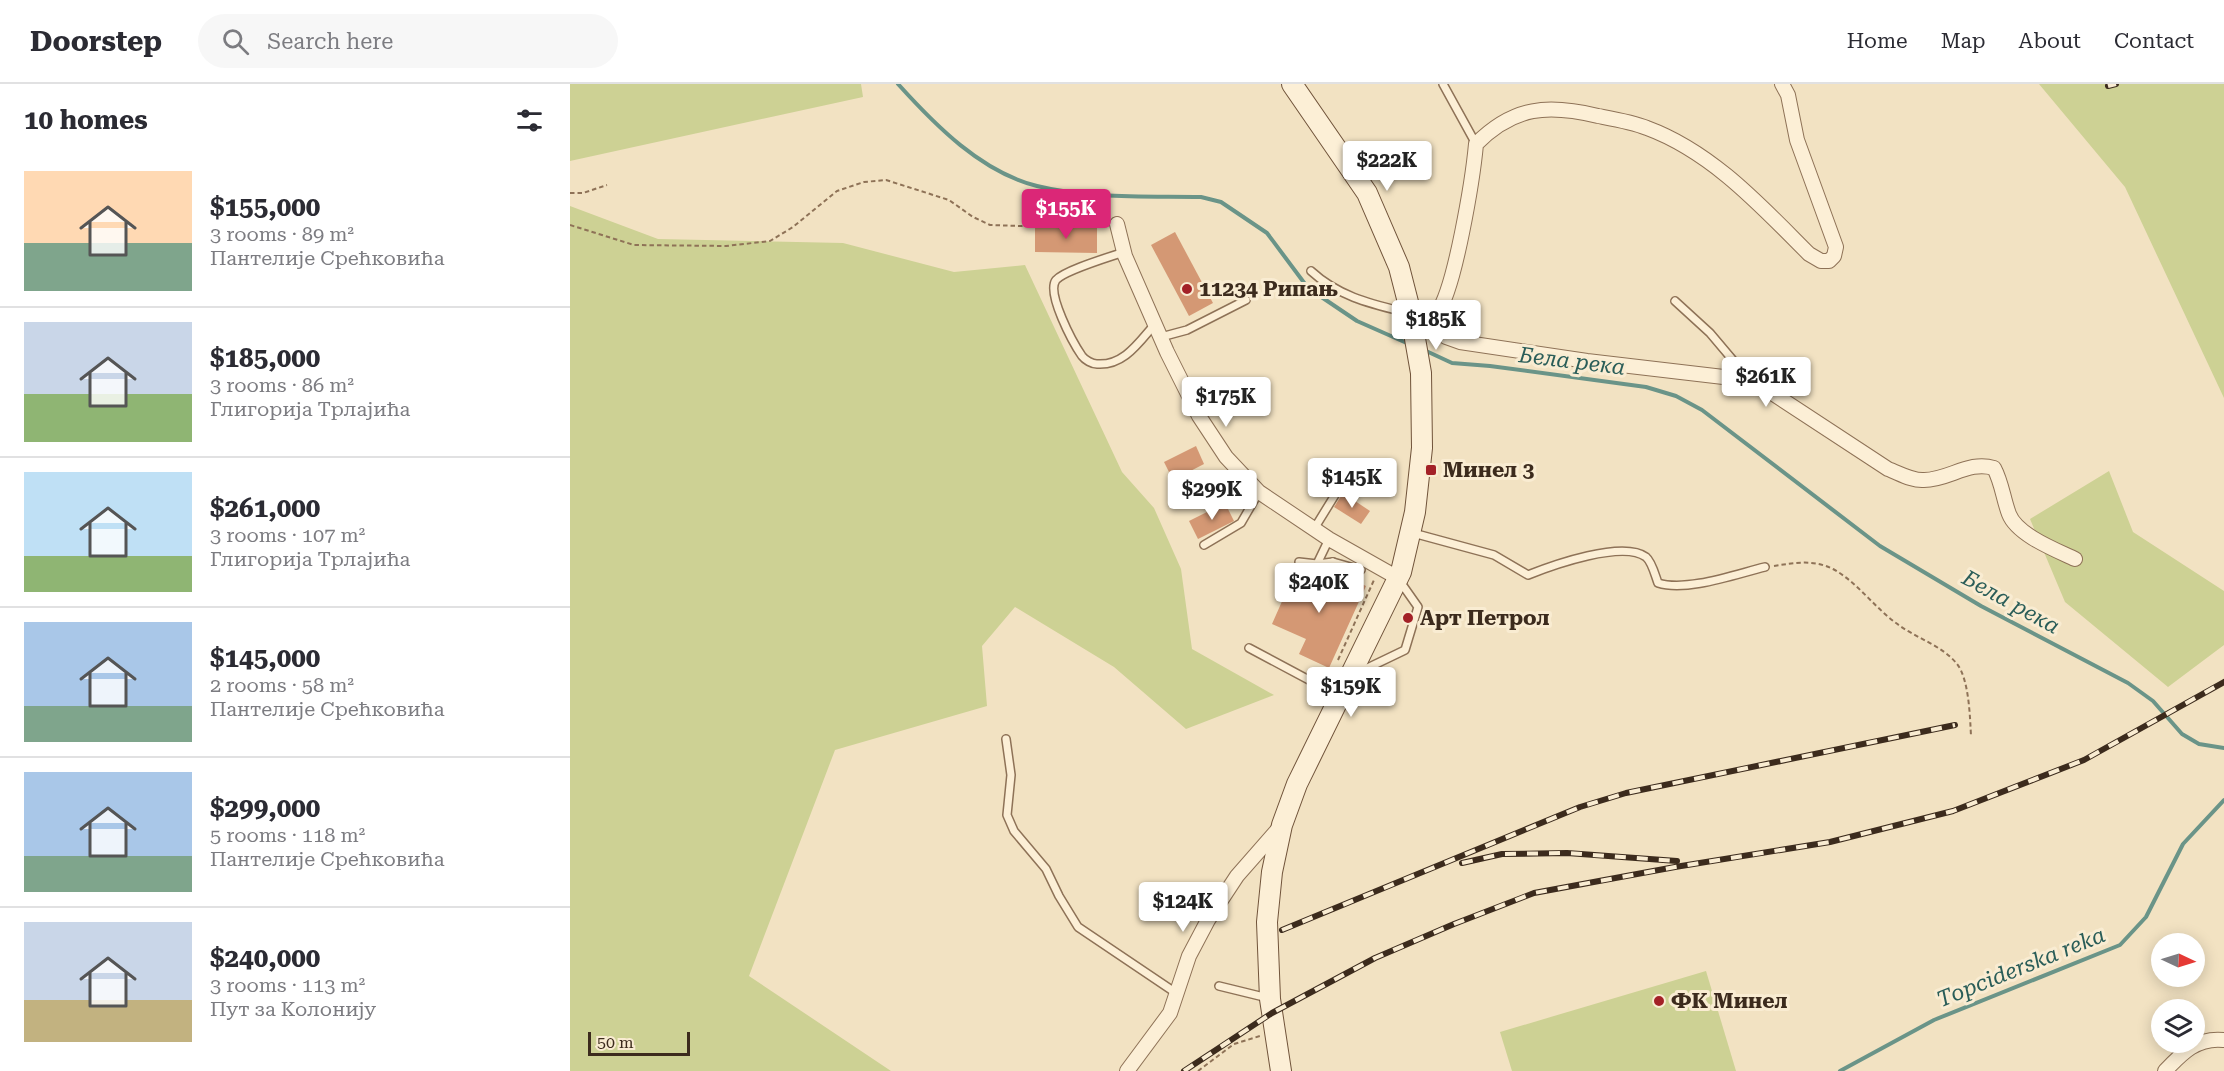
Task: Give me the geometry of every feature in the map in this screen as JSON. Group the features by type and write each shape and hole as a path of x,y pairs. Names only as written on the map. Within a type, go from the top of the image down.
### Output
{"street":[{"path":"1281,1071 1270,999 1267,922 1272,872 1282,825 1297,784 1341,697 1343,670 1398,578 1415,512 1422,448 1417,324 1399,267 1367,193 1293,84"},
{"path":"1417,324 1437,313 1446,296 1455,261 1476,144 1511,118 1536,109 1561,108 1645,127 1670,137 1713,164 1809,254 1821,261 1829,261 1834,256 1836,247 1797,140 1788,96 1782,84"},
{"path":"1117,224 1124,252 1158,331 1199,416 1226,457 1260,492 1329,539 1398,578"},
{"path":"1417,324 1460,342 1587,361 1749,380 1888,469 1908,477 1924,481 1973,466 1984,465 1994,468 2000,479 2010,516 2016,525 2033,538 2075,559"},
{"path":"1127,1071 1170,1013 1189,956 1208,920 1237,876 1282,825"},
{"path":"2165,1071 2186,1049 2195,1044 2224,1040"}],"lane":[{"path":"1443,84 1476,144"},
{"path":"1124,252 1074,270 1057,280 1053,289 1057,308 1083,358 1094,364 1109,364 1122,359 1158,331 1187,330 1246,300"},
{"path":"1311,271 1325,284 1345,295 1417,324"},
{"path":"1675,301 1710,333 1749,380"},
{"path":"1314,529 1346,477"},
{"path":"1204,545 1240,523 1260,492"},
{"path":"1410,532 1494,555 1528,575 1544,568 1618,550 1635,551 1648,559 1658,583 1669,586 1689,584 1765,567"},
{"path":"1317,564 1329,539"},
{"path":"1299,562 1317,564 1333,562 1361,570"},
{"path":"1319,589 1333,562"},
{"path":"1343,670 1406,650 1418,607 1398,578"},
{"path":"1249,648 1341,697"},
{"path":"1006,739 1011,775 1007,815 1014,831 1046,869 1078,927 1176,993"},
{"path":"1220,986 1270,999"}],"path":[{"path":"570,225 634,245 751,244 770,241 793,227 837,191 864,182 886,180 950,200 973,217 990,225 1021,226 1072,222 1117,224"},
{"path":"570,193 583,193 608,185"},
{"path":"1765,567 1802,562 1816,563 1833,569 1896,623 1940,650 1958,665 1964,682 1971,736"},
{"path":"1343,670 1375,577"},
{"path":"1198,1071 1234,1044 1275,1033"}],"green space":[{"path":"570,84 861,84 863,97 570,161"},
{"path":"2039,84 2224,84 2224,398 2125,187"},
{"path":"570,206 658,239 843,243 954,272 1025,265 1122,472 1154,508 1181,569 1192,649 1274,695 1186,729 1114,667 1015,607 982,646 987,706 835,750 749,976 891,1071 570,1071"},
{"path":"2109,471 2133,532 2224,591 2224,645 2168,687 2065,602 2030,519"},
{"name":"ФК Минел","path":"1706,971 1736,1071 1512,1071 1500,1032"}],"building":[{"path":"1035,226 1097,227 1097,253 1035,252"},
{"path":"1175,232 1213,303 1189,316 1151,245"},
{"path":"1196,446 1204,464 1173,480 1164,462"},
{"path":"1343,493 1370,511 1361,524 1334,507"},
{"path":"1225,503 1234,521 1198,539 1189,521"},
{"path":"1295,572 1317,582 1313,590 1319,595 1327,586 1329,587 1336,572 1366,586 1329,668 1299,654 1306,639 1272,624"}],"waterway":[{"name":"Бела река","path":"898,84 943,131 960,145 997,170 1016,179 1037,186 1077,193 1201,197 1221,202 1267,233 1308,288 1357,321 1409,344"},
{"name":"Бела река","path":"1424,350 1452,363 1646,387 1676,396 1702,410 1880,546 1981,606 2128,683 2153,701 2182,734 2199,744 2224,748"},
{"name":"Topciderska reka","path":"1840,1071 1934,1020 2120,945 2146,917 2183,844 2224,800"}],"railway":[{"path":"2108,86 2116,84"},
{"path":"1184,1071 1272,1013 1375,958 1534,893 1830,842 1953,811 2084,760 2224,682"},
{"path":"1282,930 1580,807 1626,793 1955,725"},
{"path":"1462,863 1502,854 1567,853 1677,861"}],"place":[{"name":"11234 Рипањ","path":"1187,289"},
{"name":"Минел 3","path":"1431,470"},
{"name":"Арт Петрол","path":"1408,618"},
{"name":"ФК Минел","path":"1659,1001"}]}
